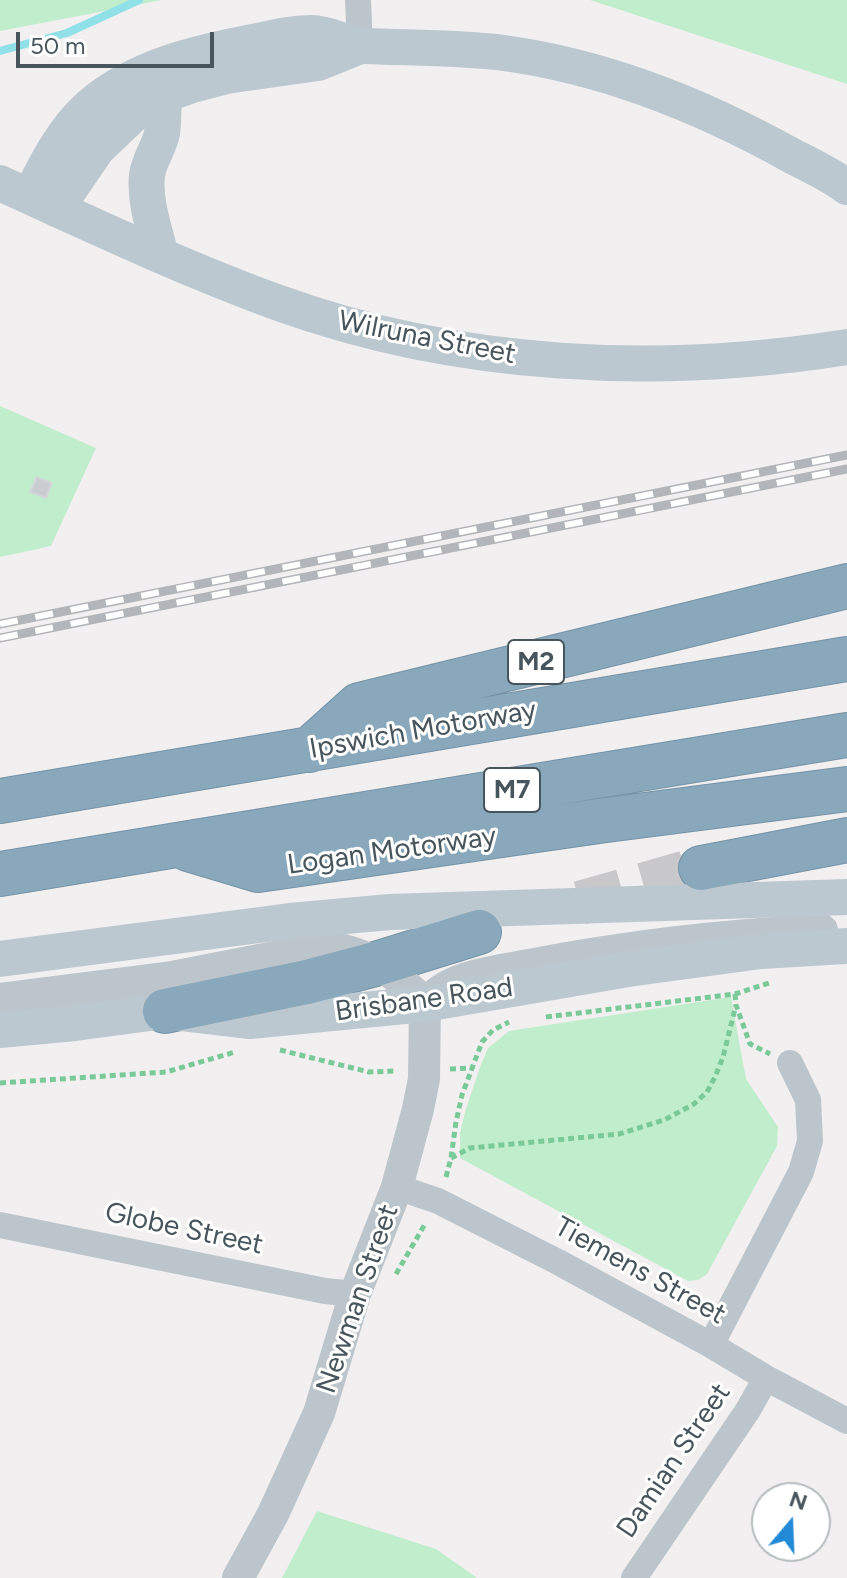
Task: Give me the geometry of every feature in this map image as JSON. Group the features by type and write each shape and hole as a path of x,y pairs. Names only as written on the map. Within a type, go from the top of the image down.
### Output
{"highway":[{"name":"M2","path":"309,750 359,705 847,586"},
{"name":"Ipswich Motorway","path":"0,801 847,659"},
{"name":"M7","path":"178,846 847,735"},
{"name":"Logan Motorway","path":"178,846 258,870 847,789"},
{"path":"701,868 847,840"},
{"path":"0,874 178,846"},
{"path":"165,1011 307,982 479,932"}],"main road":[{"path":"28,196 74,122 113,89 175,61 218,49 281,36 314,33 360,46 458,48 507,54 589,71 708,113 765,140 847,187"},
{"path":"28,196 97,149 138,110 164,95 226,76 318,63 360,46"},
{"path":"161,256 147,194 147,176 151,158 162,136 164,95"},
{"name":"Wilruna Street","path":"28,196 161,256 281,304 407,339 534,359 663,364 797,355 847,347"},
{"path":"0,959 335,916 847,897"},
{"name":"Brisbane Road","path":"0,1030 165,1011 250,1021 425,1004 628,969 761,951 847,946"}],"street":[{"path":"358,0 360,46"},
{"path":"0,999 172,977 326,947 379,963 425,1004 451,984 551,960 689,939 847,928"},
{"name":"Newman Street","path":"238,1578 273,1514 319,1413 355,1294 397,1187 418,1109 424,1070 425,1004"},
{"path":"711,1345 801,1172 810,1141 808,1100 790,1063"},
{"name":"Tiemens Street","path":"397,1187 438,1201 558,1262 847,1421"},
{"name":"Globe Street","path":"0,1225 325,1291 355,1294"},
{"name":"Damian Street","path":"634,1578 748,1410 766,1378"}],"path":[{"path":"538,1018 735,994 778,980"},
{"path":"735,994 750,1044 790,1063"},
{"path":"451,1158 470,1148 619,1134 664,1120 694,1104 707,1092 715,1077 736,1005"},
{"path":"438,1201 451,1158 462,1095 482,1042 493,1030 508,1022 523,1020"},
{"path":"271,1048 369,1072 473,1068"},
{"path":"0,1083 166,1072 238,1051"}],"green space":[{"path":"0,0 162,0 0,31"},
{"path":"590,0 847,0 847,84"},
{"path":"0,406 96,448 51,546 0,557"},
{"path":"731,997 746,1079 778,1127 777,1146 707,1274 698,1280 688,1281 460,1158 460,1133 480,1067 488,1048 509,1031"},
{"path":"317,1511 436,1549 477,1578 282,1578"}],"building":[{"path":"37,477 52,483 46,498 30,492"}],"waterway":[{"path":"0,51 67,33 139,0"}],"tunnel":[{"path":"580,903 701,868"}],"railway":[{"path":"0,624 847,455"},
{"path":"0,638 847,469"}]}
